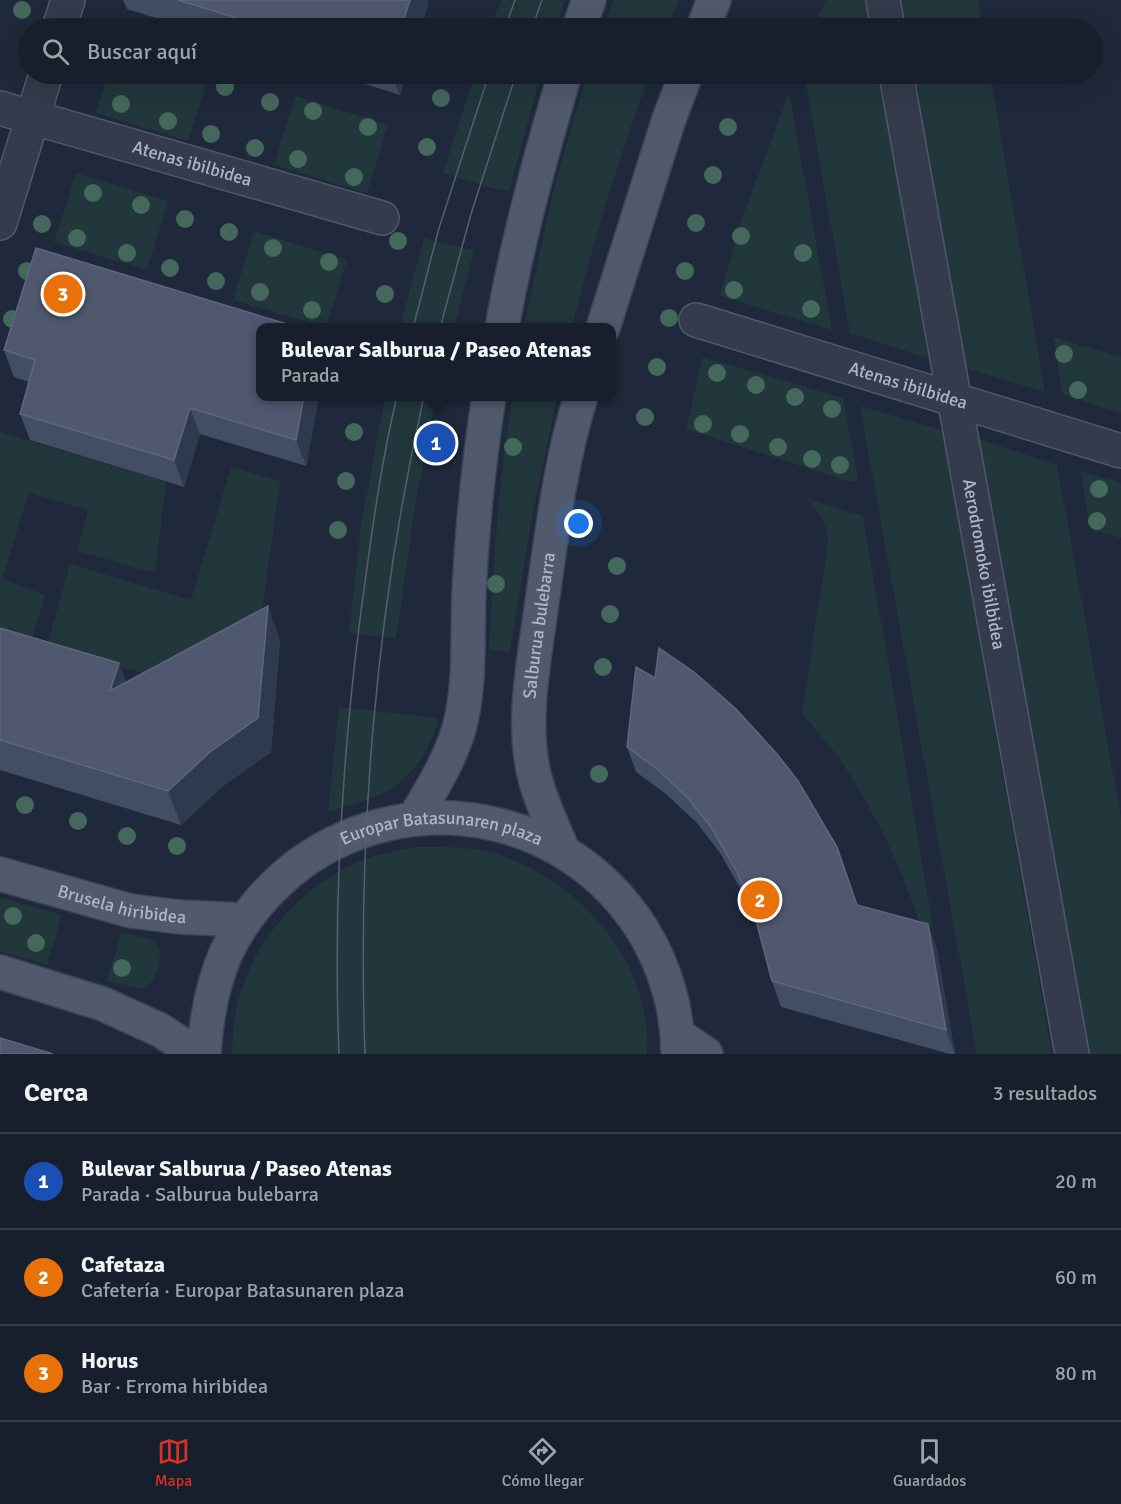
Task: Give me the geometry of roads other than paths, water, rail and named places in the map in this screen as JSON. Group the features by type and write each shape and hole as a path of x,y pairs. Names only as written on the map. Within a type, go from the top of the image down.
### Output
{"main road":[{"path":"583,18 589,0"},
{"path":"707,18 714,0"},
{"path":"503,323 543,147 563,84"},
{"path":"604,323 682,84"},
{"path":"414,819 450,756 459,726 467,674 469,591 481,450 488,401"},
{"name":"Salburua bulebarra","path":"563,851 534,773 528,718 531,681 555,514 579,401"},
{"name":"Europar Batasunaren plaza","path":"204,1054 206,1021 214,985 227,951 245,920 287,873 340,839 366,829 414,819 453,817 491,823 528,834 563,851 600,877 630,911 654,949 670,991 678,1044"},
{"name":"Brusela hiribidea","path":"0,874 131,910 180,917 245,920"},
{"path":"0,972 104,1005 160,1030 197,1054"},
{"path":"678,1044 706,1054"}],"street":[{"path":"62,18 68,0"},
{"path":"883,0 886,18"},
{"path":"0,223 43,84"},
{"name":"Aerodromoko ibilbidea","path":"898,84 1072,1054"},
{"name":"Atenas ibilbidea","path":"0,108 382,218"},
{"name":"Atenas ibilbidea","path":"696,320 1121,451"}],"tram line":[{"path":"509,18 515,0"},
{"path":"536,18 542,0"},
{"path":"414,323 439,228 486,84"},
{"path":"441,323 471,214 513,84"},
{"path":"339,1054 337,943 344,777 354,666 372,530 396,401"},
{"path":"365,1054 364,889 367,806 374,723 393,558 423,401"}],"place":[{"name":"Horus","path":"63,294"},
{"name":"Bulevar Salburua / Paseo Atenas","path":"436,443"},
{"name":"Cafetaza","path":"760,900"}]}
